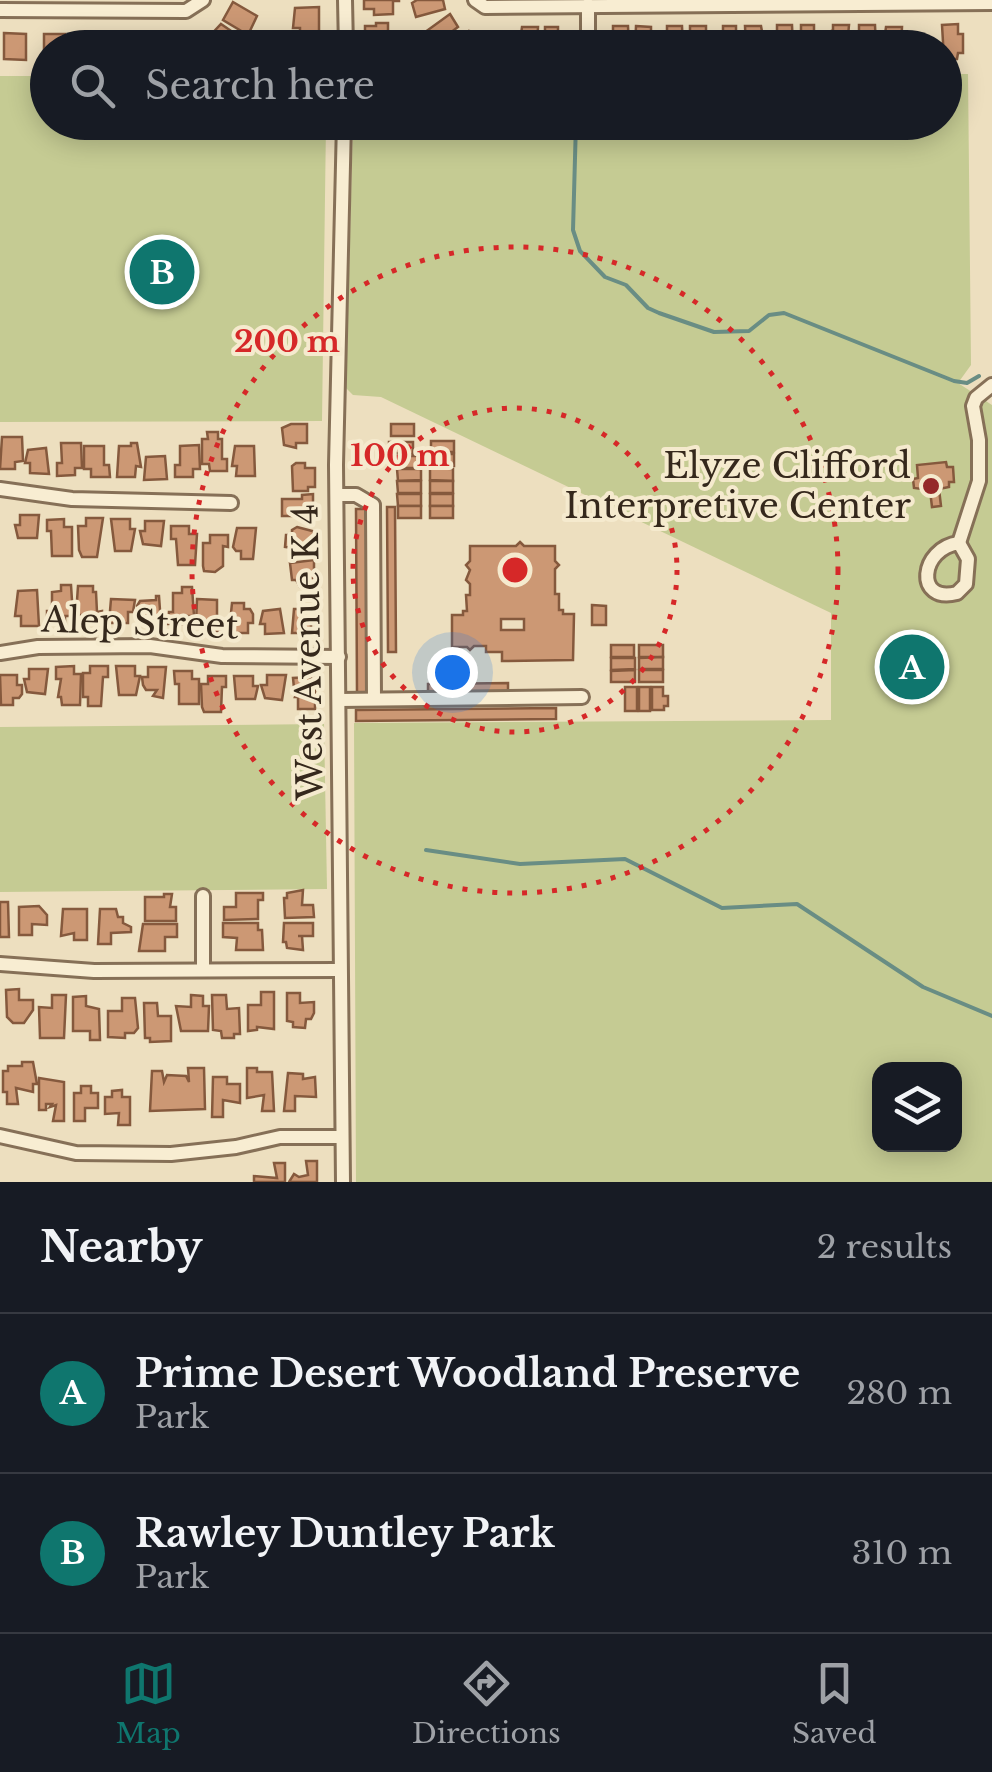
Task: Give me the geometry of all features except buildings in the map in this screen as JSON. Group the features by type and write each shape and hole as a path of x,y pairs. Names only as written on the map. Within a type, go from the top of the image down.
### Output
{"street":[{"path":"346,0 346,30"},
{"path":"0,10 186,11 203,1"},
{"path":"475,1 485,7 992,3"},
{"path":"588,5 588,30"},
{"name":"West Avenue K 4","path":"343,1182 337,495 344,140"},
{"path":"959,542 979,480 979,440 973,406 976,398 992,385"},
{"path":"0,490 72,499 231,503"},
{"path":"337,495 356,495 373,505 374,699"},
{"name":"Alep Street","path":"0,653 38,647 150,646 222,656 339,657"},
{"path":"339,700 582,698"},
{"path":"203,896 203,970"},
{"path":"0,964 94,971 340,970"},
{"path":"0,1136 76,1153 171,1154 236,1147 280,1137 342,1137"}],"green space":[{"path":"962,74 968,74 971,365 958,383 992,405 992,1182 356,1182 354,723 831,720 831,613 381,397 353,395 346,388 353,140 962,140"},
{"path":"0,76 30,76 30,140 326,140 322,421 0,422"},
{"path":"324,724 327,889 0,892 0,727"}],"waterway":[{"path":"576,140 573,230 580,251 605,277 626,285 648,308 714,332 749,331 769,315 784,313 954,381 967,383 979,376"},
{"path":"426,850 520,864 625,859 722,908 797,904 923,987 992,1016"}],"place":[{"name":"Rawley Duntley Park","path":"162,272"},
{"name":"Elyze Clifford Interpretive Center","path":"931,486"},
{"name":"Prime Desert Woodland Preserve","path":"912,667"}]}
